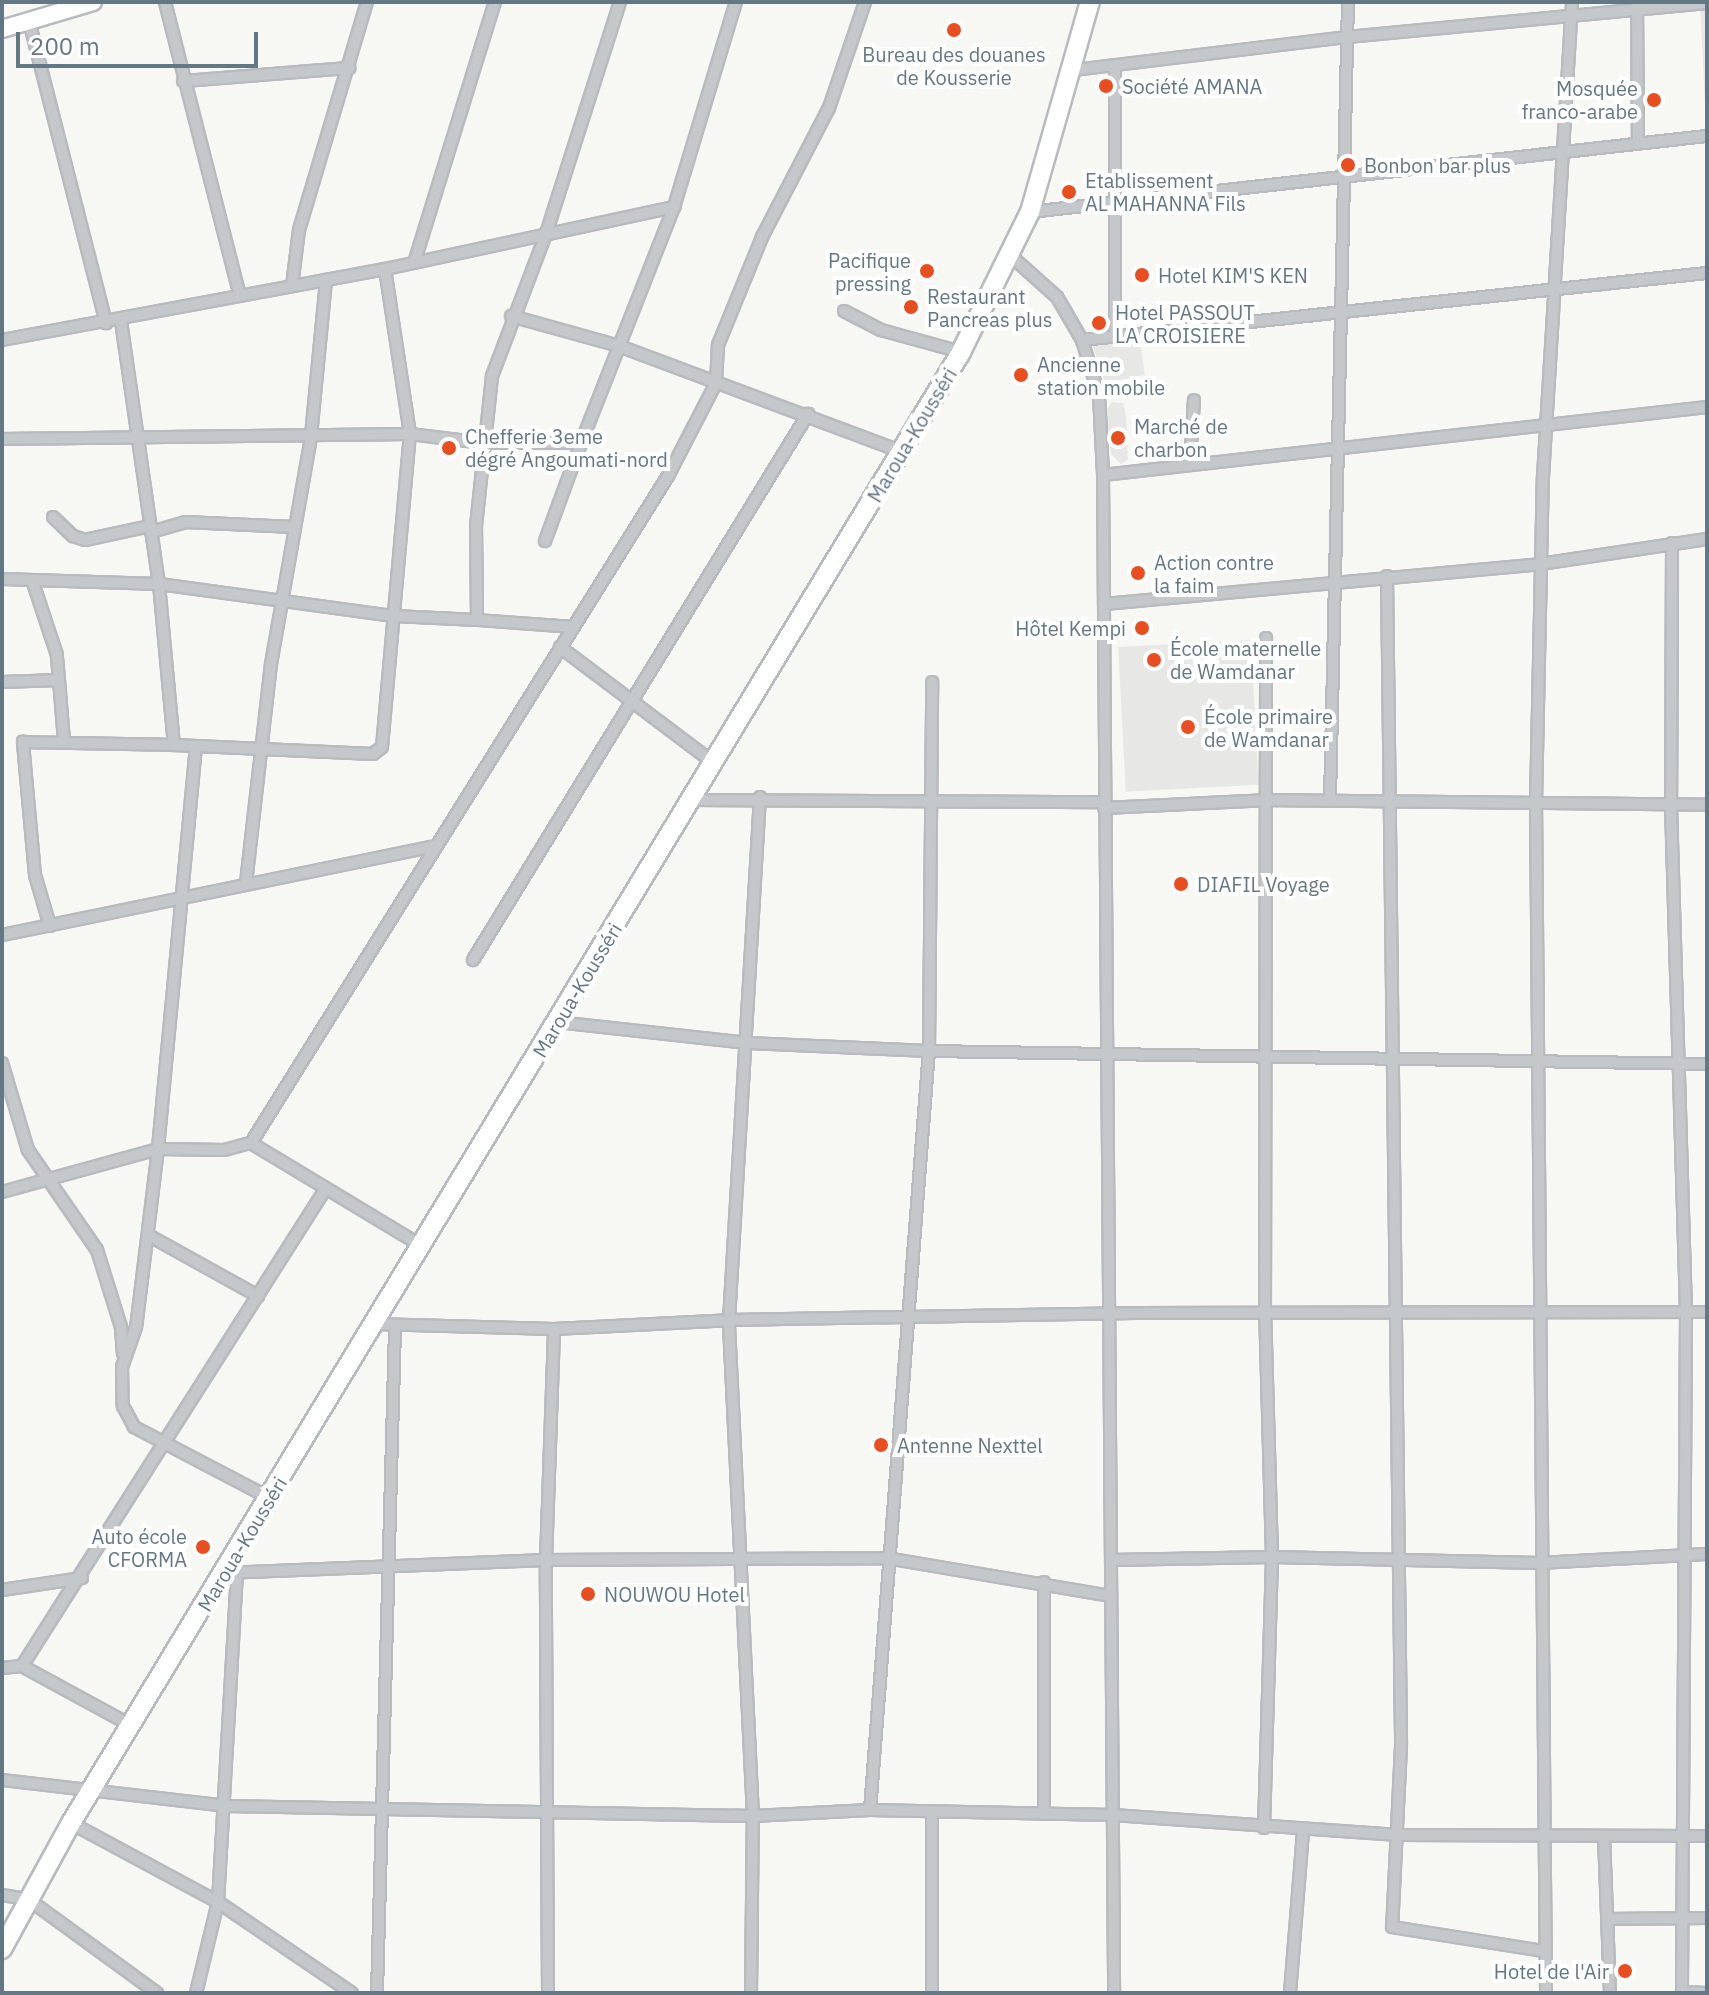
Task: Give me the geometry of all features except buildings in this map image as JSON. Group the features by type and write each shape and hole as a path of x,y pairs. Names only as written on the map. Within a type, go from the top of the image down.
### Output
{"highway":[{"name":"Maroua-Kousséri","path":"2,1949 71,1823 230,1572 270,1498 374,1324 715,764 961,352 1011,256 1030,212 1074,70 1090,2"}],"main road":[{"path":"2,29 93,2"}],"street":[{"path":"165,2 240,296"},
{"path":"292,286 299,230 367,2"},
{"path":"415,260 495,2"},
{"path":"477,620 476,526 492,376 511,316 546,234 620,2"},
{"path":"545,541 674,207 736,2"},
{"path":"2,1192 158,1149 224,1150 251,1143 432,847 668,476 716,383 718,345 762,237 829,108 865,2"},
{"path":"1330,800 1344,312 1348,2"},
{"path":"1546,1993 1539,1563 1536,803 1546,425 1572,2"},
{"path":"1074,70 1347,37 1572,16 1637,5 1707,3"},
{"path":"1637,5 1638,141"},
{"path":"29,21 106,323"},
{"path":"1115,65 1118,202 1115,335"},
{"path":"183,81 349,68"},
{"path":"1030,212 1344,178 1638,141 1707,136"},
{"path":"2,340 121,321 385,269 415,260 674,207"},
{"path":"1011,256 1057,297 1082,340 1099,395 1103,475 1114,1993"},
{"path":"50,926 35,875 21,747 27,740 258,751 379,751 410,434 385,269"},
{"path":"1082,340 1707,273"},
{"path":"246,883 258,751 311,436 326,280"},
{"path":"844,311 881,330 961,352"},
{"path":"511,316 619,346 808,414 902,453"},
{"path":"121,321 159,584 174,745"},
{"path":"1190,462 1194,400"},
{"path":"1103,475 1190,462 1707,407"},
{"path":"473,960 629,701 808,414"},
{"path":"2,439 410,434 483,443 581,443"},
{"path":"53,517 73,536 85,540 185,522 294,527"},
{"path":"1104,604 1540,564 1707,539"},
{"path":"1672,543 1671,806 1686,1312 1682,1993 1707,1993"},
{"path":"1387,576 1398,1558 1398,1835 1392,1927 1544,1951"},
{"path":"2,579 159,584 394,616 572,627"},
{"path":"32,580 57,655 64,741"},
{"path":"1264,1828 1272,1557 1265,1312 1266,638"},
{"path":"560,647 715,764"},
{"path":"2,682 59,680"},
{"path":"870,1810 886,1558 909,1317 929,1051 934,800 932,682"},
{"path":"122,1367 136,1327 148,1235 196,746"},
{"path":"692,800 760,797 1104,805 1330,800 1707,805"},
{"path":"751,1993 753,1816 729,1320 748,1043 760,797"},
{"path":"2,935 432,847"},
{"path":"557,1022 748,1043 929,1051 1536,1065 1707,1064"},
{"path":"2,1063 28,1150 97,1250 121,1327 129,1422 270,1498"},
{"path":"251,1143 422,1246"},
{"path":"22,1666 82,1578 326,1188"},
{"path":"148,1235 258,1296"},
{"path":"374,1324 554,1329 729,1320 1110,1314 1396,1310 1707,1312"},
{"path":"377,1993 395,1326"},
{"path":"548,1993 550,1812 546,1560 554,1329"},
{"path":"1111,1560 1272,1557 1539,1563 1707,1554"},
{"path":"196,1993 218,1902 227,1806 230,1572 546,1560 886,1558 1044,1582 1111,1596"},
{"path":"2,1590 82,1578"},
{"path":"1044,1582 1044,1814"},
{"path":"2,1668 22,1666 132,1726"},
{"path":"2,1780 227,1806 753,1816 870,1810 1113,1815 1398,1835 1542,1838 1707,1836"},
{"path":"932,1812 932,1993"},
{"path":"71,1823 218,1902 352,1993"},
{"path":"1290,1993 1303,1830"},
{"path":"1604,1837 1610,1993"},
{"path":"2,1895 28,1899 157,1993"},
{"path":"1607,1919 1707,1918"}],"shaded area":[{"path":"1700,5 1707,5 1706,123"},
{"path":"1139,335 1145,375 1105,383 1090,338"},
{"name":"Marché de charbon","path":"1112,402 1123,403 1126,416 1128,459 1121,464 1111,454 1106,410"},
{"name":"École primaire de Wamdanar","path":"1251,640 1259,785 1126,792 1118,647"}],"place":[{"name":"Bureau des douanes de Kousserie","path":"954,30"},
{"name":"Société AMANA","path":"1106,86"},
{"name":"Mosquée franco-arabe","path":"1654,100"},
{"name":"Bonbon bar plus","path":"1348,165"},
{"name":"Etablissement AL MAHANNA Fils","path":"1069,192"},
{"name":"Pacifique pressing","path":"927,271"},
{"name":"Hotel KIM'S KEN","path":"1142,275"},
{"name":"Restaurant Pancreas plus","path":"911,307"},
{"name":"Hotel PASSOUT LA CROISIERE","path":"1099,323"},
{"name":"Ancienne station mobile","path":"1021,375"},
{"name":"Marché de charbon","path":"1118,438"},
{"name":"Chefferie 3eme dégré Angoumati-nord","path":"449,448"},
{"name":"Action contre la faim","path":"1138,573"},
{"name":"Hôtel Kempi","path":"1142,628"},
{"name":"École maternelle de Wamdanar","path":"1154,660"},
{"name":"École primaire de Wamdanar","path":"1188,727"},
{"name":"DIAFIL Voyage","path":"1181,884"},
{"name":"Antenne Nexttel","path":"881,1445"},
{"name":"Auto école CFORMA","path":"203,1547"},
{"name":"NOUWOU Hotel","path":"588,1594"},
{"name":"Hotel de l'Air","path":"1625,1971"}]}
